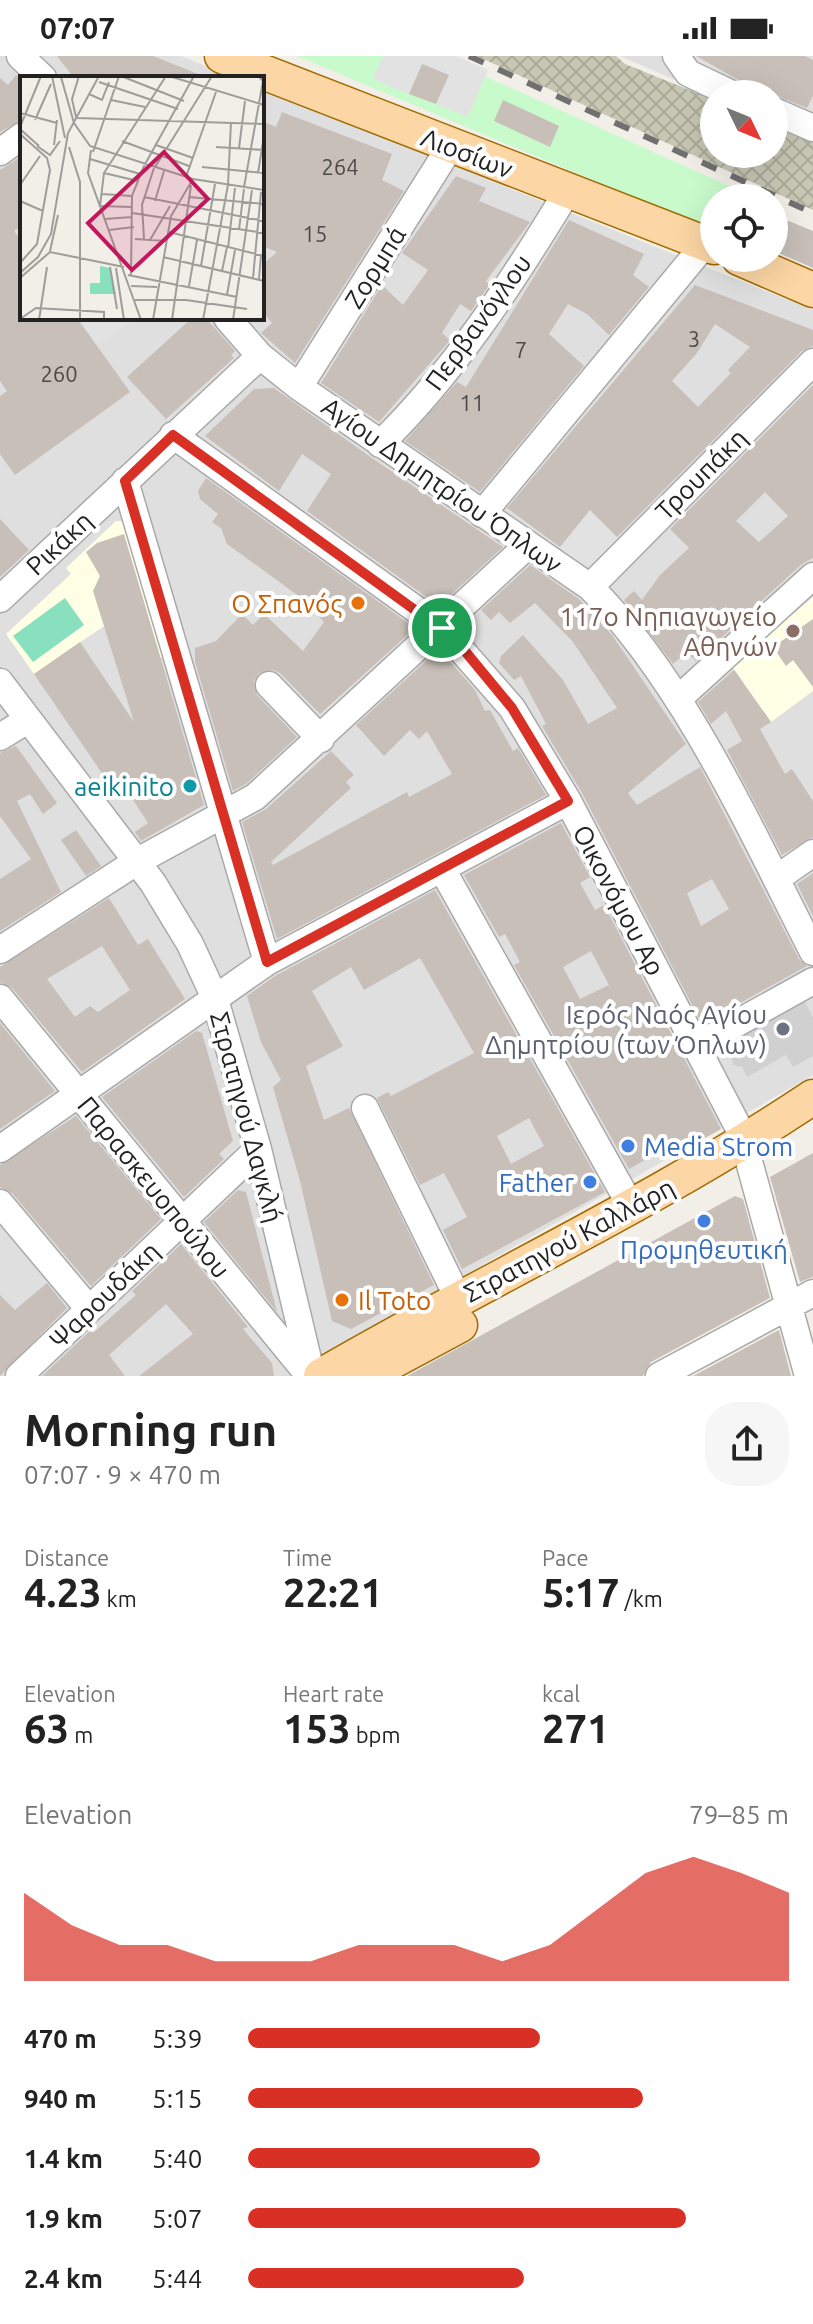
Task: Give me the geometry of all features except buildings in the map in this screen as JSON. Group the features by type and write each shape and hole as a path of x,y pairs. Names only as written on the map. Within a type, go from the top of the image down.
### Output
{"main road":[{"name":"Λιοσίων","path":"222,56 253,74"},
{"name":"Λιοσίων","path":"264,78 700,242"},
{"path":"771,272 813,290"},
{"name":"Στρατηγού Καλλάρη","path":"365,1376 403,1367 748,1154 813,1097"},
{"name":"Στρατηγού Καλλάρη","path":"321,1376 632,1208 813,1125"}],"street":[{"path":"20,56 41,76"},
{"path":"676,56 688,73 703,80"},
{"path":"788,117 813,128"},
{"path":"0,152 20,137"},
{"name":"Ζορμπά","path":"299,387 450,147"},
{"name":"Περβανόγλου","path":"380,444 450,366 479,327 567,192"},
{"path":"482,514 700,258"},
{"name":"Αγίου Δημητρίου Όπλων","path":"229,320 260,356 299,387 590,587 633,633 678,699 813,952"},
{"name":"Ρικάκη","path":"0,599 260,356"},
{"name":"Τρουπάκη","path":"590,587 813,362"},
{"name":"Οικονόμου Αρ","path":"173,435 442,628 512,708 568,801 696,1046 748,1154 801,1299 808,1376"},
{"path":"125,481 267,962"},
{"path":"0,950 136,862 255,797 442,628 527,546"},
{"path":"678,699 813,576"},
{"name":"Στρατηγού Δαγκλή","path":"0,682 26,721 136,862 190,944 214,996 224,1019 258,1149 310,1376"},
{"path":"269,685 321,739"},
{"path":"0,737 26,721"},
{"path":"0,1149 214,996 267,962 568,801"},
{"path":"776,879 813,853"},
{"path":"442,869 632,1208"},
{"path":"696,1046 813,981"},
{"name":"Παρασκευοπούλου","path":"0,998 310,1376"},
{"path":"365,1108 459,1300"},
{"name":"Ψαρουδάκη","path":"19,1376 258,1149"},
{"path":"0,1203 89,1309"},
{"path":"659,1376 801,1299"}],"shaded area":[{"path":"0,56 181,56 230,76 20,76 20,320 264,320 264,90 700,265 700,272 718,272 813,310 813,1075 289,1376 0,1376"},
{"path":"383,56 456,56 488,70 468,117 436,104 449,75 422,64 409,94 373,79"},
{"path":"477,56 616,56 625,64 700,94 700,158"},
{"path":"620,56 813,56 813,138 788,128 788,80 700,80 700,91"},
{"path":"788,130 813,140 813,210 788,199 788,184 756,184 721,168 788,168"},
{"path":"79,320 134,320 97,346"},
{"path":"590,511 623,543 592,576 556,551"},
{"path":"116,521 130,522 169,655 141,662 104,626 34,674 6,634 71,574 66,568"},
{"name":"117ο Νηπιαγωγείο Αθηνών","path":"813,597 813,691 771,722 732,666"},
{"name":"Ιερός Ναός Αγίου Δημητρίου (των Όπλων)","path":"803,998 813,1017 813,1056 793,1067 786,1055 747,1077 742,1067 733,1065 729,1042 792,1009 791,1004"}],"green space":[{"path":"297,56 440,56 724,184 700,184 700,225"},
{"path":"65,598 84,625 33,662 13,636"}],"railway":[{"path":"469,56 813,213"}],"place":[{"name":"Ο Σπανός","path":"358,603"},
{"name":"117ο Νηπιαγωγείο Αθηνών","path":"793,631"},
{"name":"aeikinito","path":"190,786"},
{"name":"Ιερός Ναός Αγίου Δημητρίου (των Όπλων)","path":"783,1029"},
{"name":"Media Strom","path":"628,1146"},
{"name":"Father","path":"590,1182"},
{"name":"Προμηθευτική","path":"704,1221"},
{"name":"Il Toto","path":"342,1300"}],"route":[{"path":"173,435 442,628 455,639 512,708 568,801 267,962 125,481 173,435"}]}
